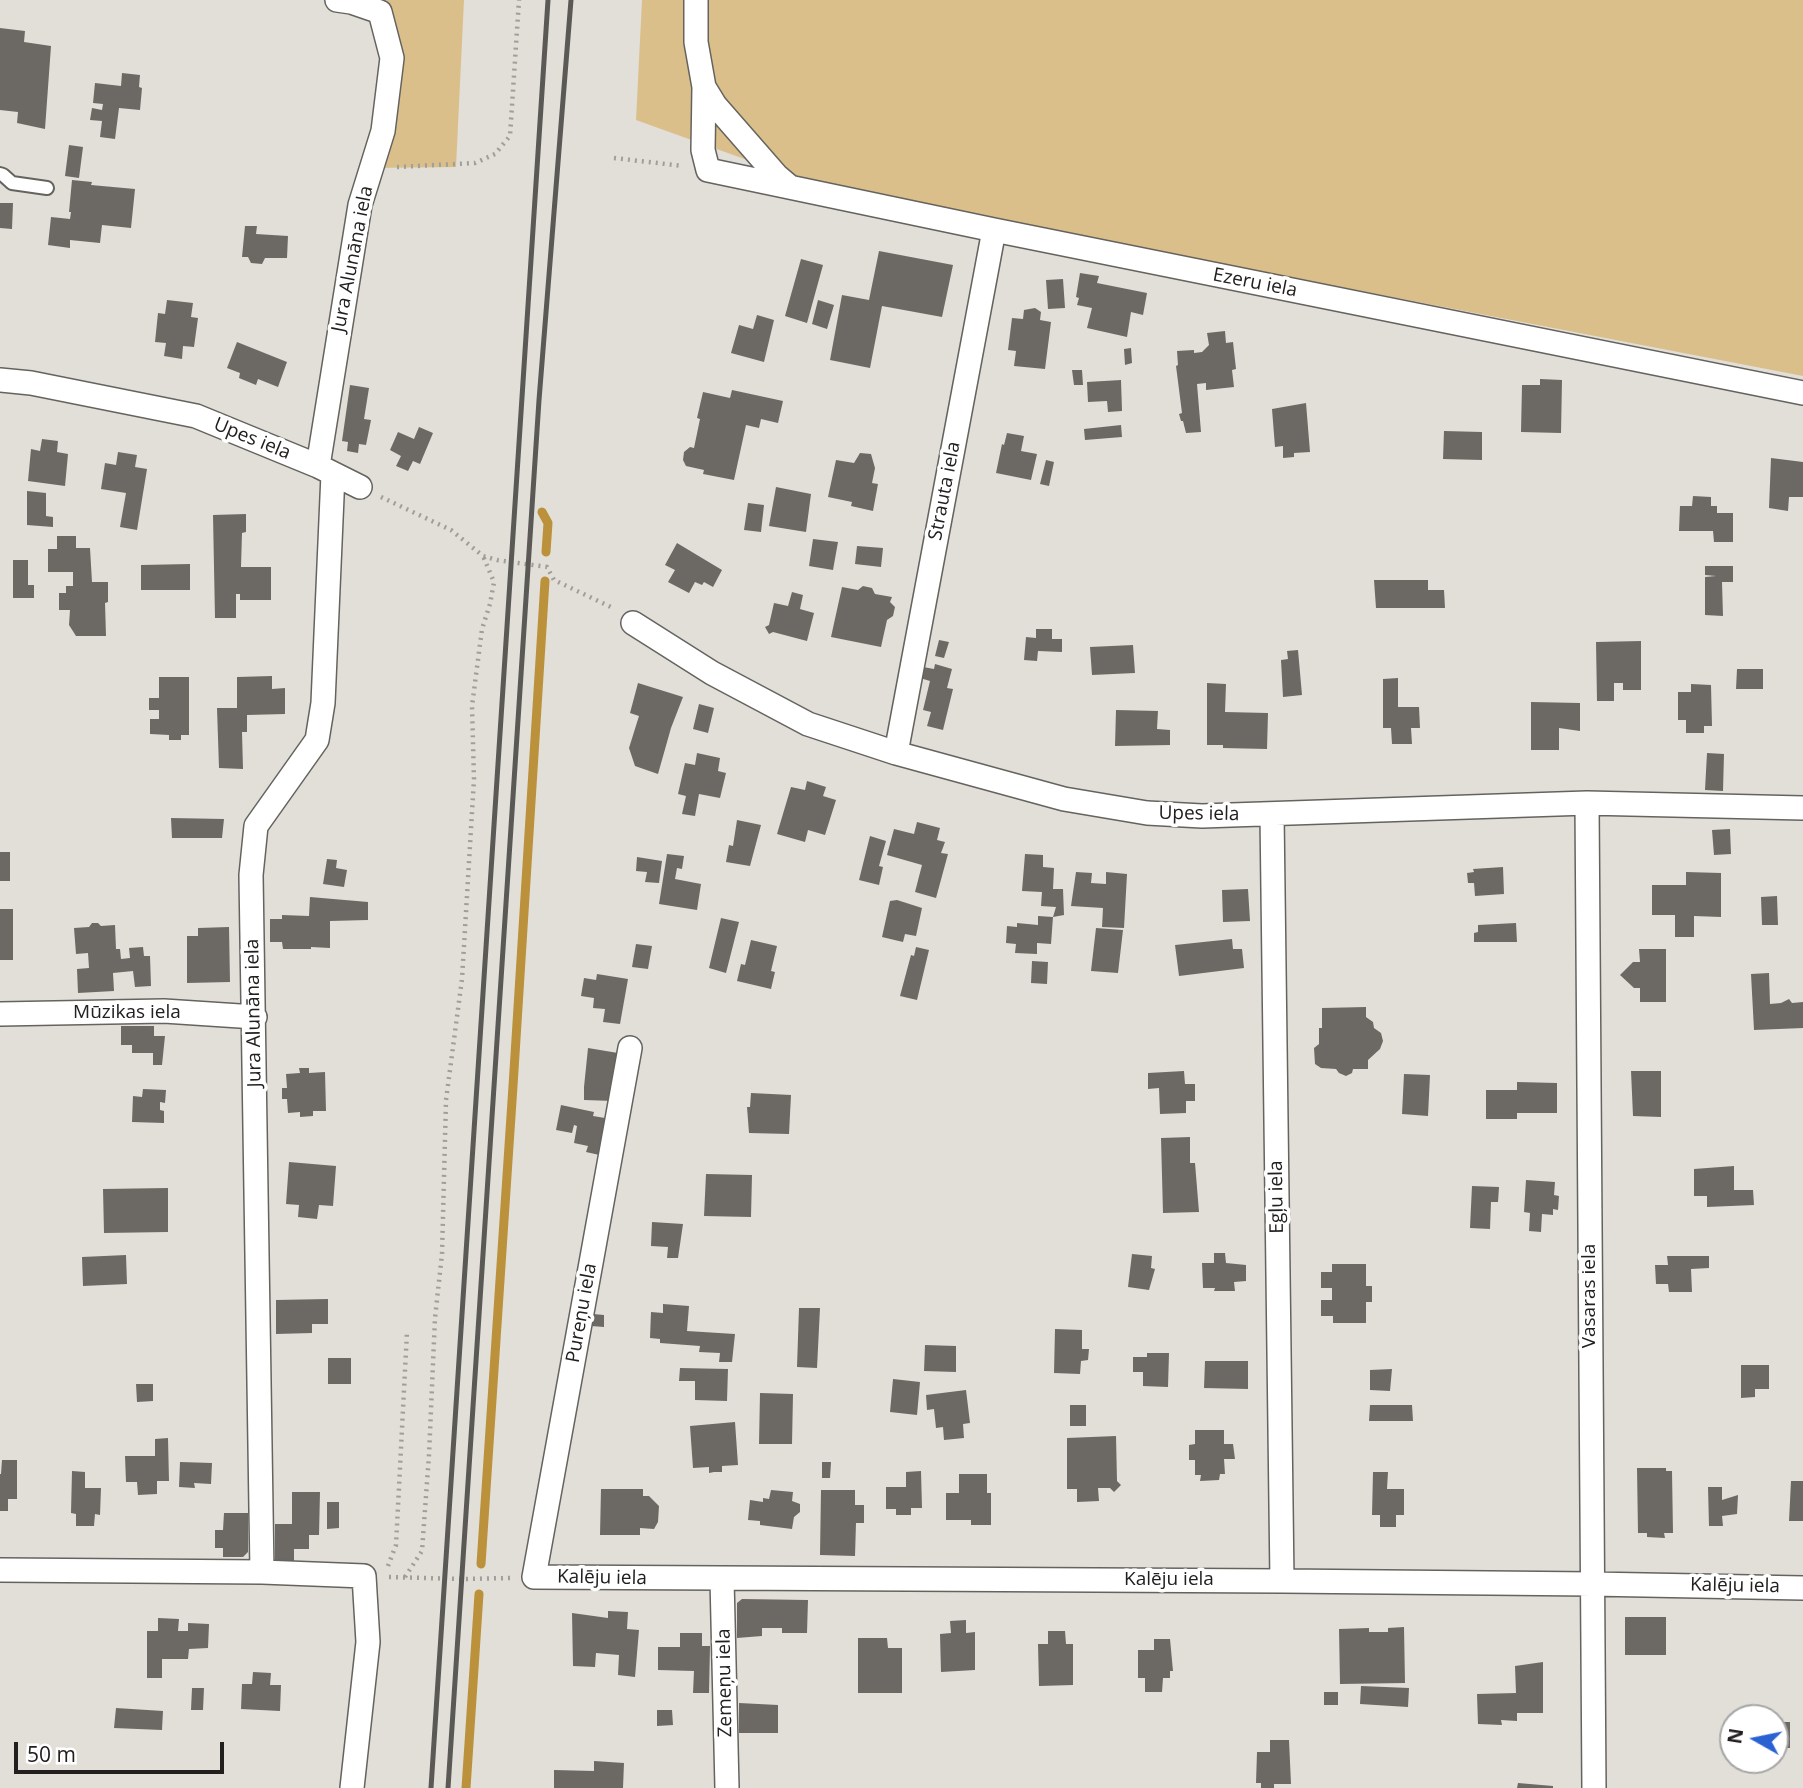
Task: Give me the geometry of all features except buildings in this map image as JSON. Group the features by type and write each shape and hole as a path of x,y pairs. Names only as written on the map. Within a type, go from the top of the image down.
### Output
{"street":[{"name":"Jura Alunāna iela","path":"262,1572 251,874 256,826 317,740 323,702 326,470 360,205 383,131 392,58 380,12 337,0"},
{"path":"695,0 696,42 704,87 703,150 708,170"},
{"path":"704,87 716,105 777,176 790,187"},
{"name":"Ezeru iela","path":"708,170 1803,393"},
{"name":"Strauta iela","path":"896,753 994,230"},
{"name":"Upes iela","path":"0,380 31,383 195,416 326,470 360,487"},
{"name":"Upes iela","path":"633,623 712,673 808,724 896,753 1064,799 1147,813 1202,816 1587,803 1803,808"},
{"name":"Vasaras iela","path":"1587,803 1594,1788"},
{"name":"Egļu iela","path":"1272,814 1282,1581"},
{"name":"Mūzikas iela","path":"0,1014 164,1011 254,1017"},
{"name":"Pureņu iela","path":"534,1577 630,1048"},
{"path":"0,1570 262,1572 363,1576 368,1642 352,1788"},
{"name":"Kalēju iela","path":"534,1577 1282,1581 1803,1588"},
{"name":"Zemeņu iela","path":"722,1579 727,1788"}],"lane":[{"path":"0,174 12,183 47,188"}],"path":[{"path":"371,168 475,163 495,154 510,136 519,0"},
{"path":"614,158 708,170"},
{"path":"360,487 452,530 483,556 547,567 554,580 624,613 633,623"},
{"path":"405,1577 422,1551 435,1318 442,1254 446,1100 462,979 473,792 472,706 482,629 491,604 494,582 483,556"},
{"path":"407,1332 396,1545 384,1577 534,1577"}],"shaded area":[{"path":"337,0 464,0 456,167 371,168 383,131 380,12"},
{"path":"642,0 1803,0 1803,376 825,188 636,120"}],"waterway":[{"path":"542,512 548,523 546,552"},
{"path":"481,1564 545,581"},
{"path":"466,1788 479,1594"}],"railway":[{"path":"431,1788 548,0"},
{"path":"448,1788 539,400 571,0"}]}
